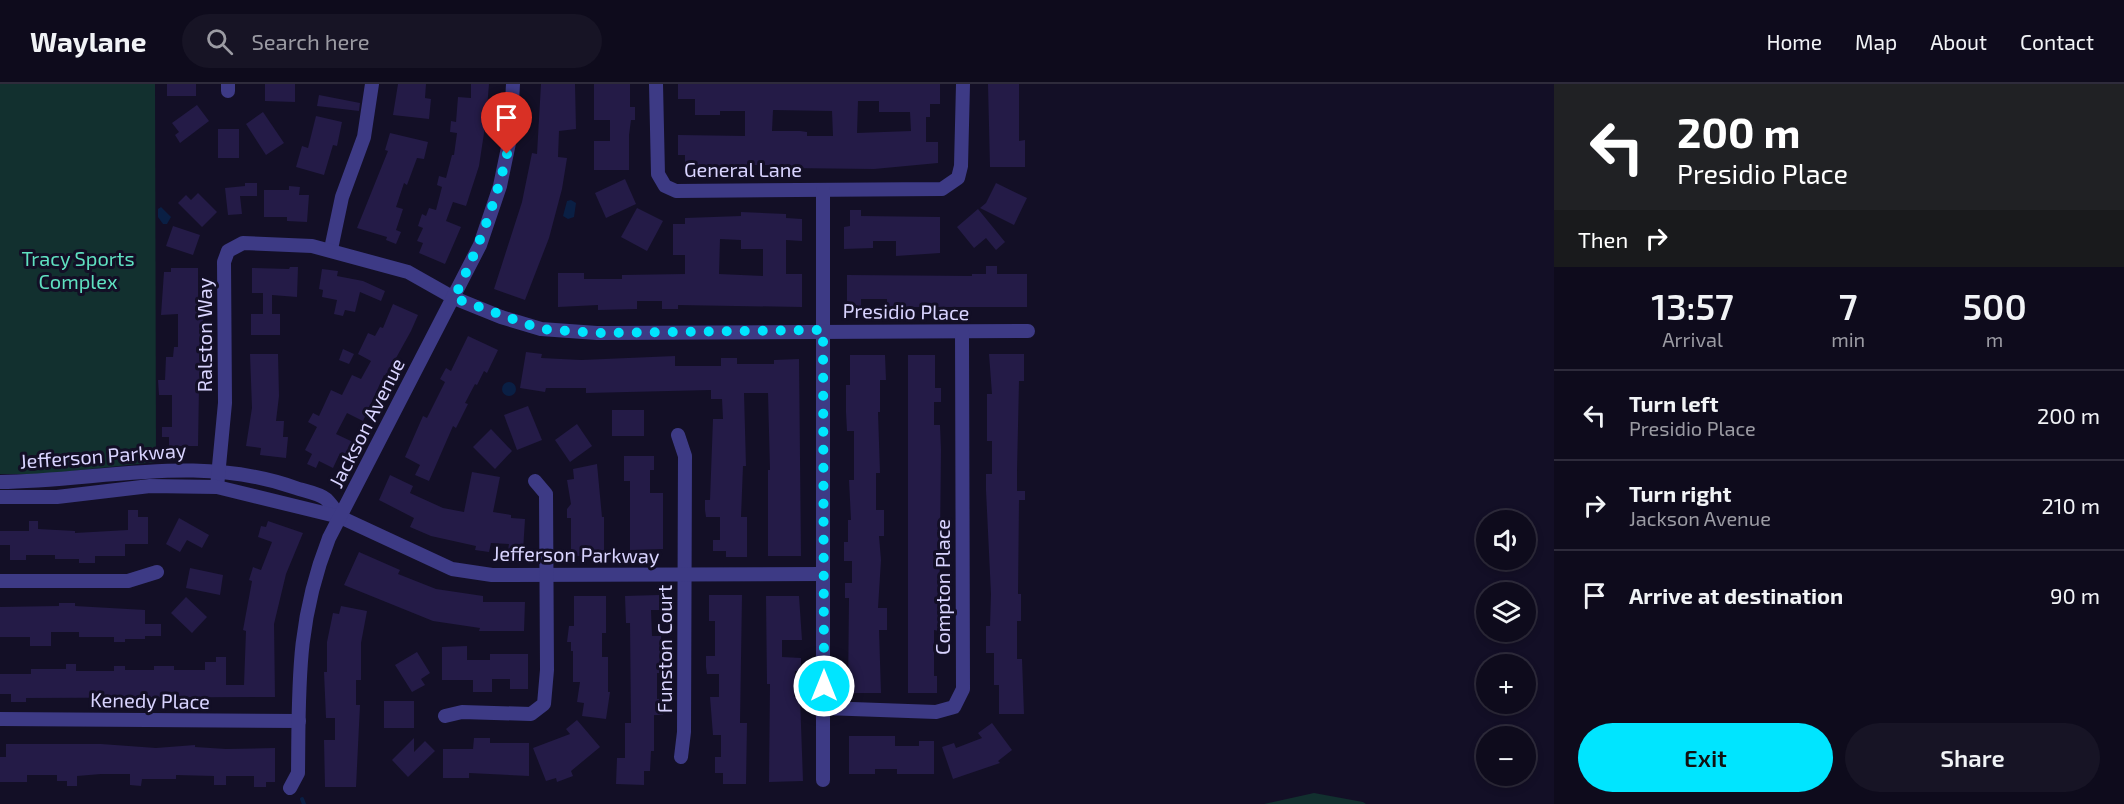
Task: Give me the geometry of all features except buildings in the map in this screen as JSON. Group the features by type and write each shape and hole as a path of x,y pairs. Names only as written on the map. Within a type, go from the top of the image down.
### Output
{"street":[{"path":"331,249 342,197 364,137 372,84"},
{"name":"Jackson Avenue","path":"290,788 298,773 299,655 305,613 318,564 480,245 500,186 510,138 513,84"},
{"name":"General Lane","path":"656,84 657,174 665,186 676,190 942,189 958,178 961,166 963,84"},
{"path":"823,190 823,780"},
{"name":"Ralston Way","path":"217,487 216,470 225,403 224,262 228,251 243,243 331,249"},
{"name":"Presidio Place","path":"331,249 408,272 454,298 541,329 597,333 823,330 1028,331"},
{"name":"Compton Place","path":"824,708 936,712 954,708 961,698 963,689 962,332"},
{"name":"Funston Court","path":"678,435 685,456 684,732 681,757"},
{"name":"Jefferson Parkway","path":"0,482 51,481 140,470 216,470 273,480 325,498 340,517"},
{"path":"445,716 462,712 531,714 544,704 546,494 535,481"},
{"name":"Jefferson Parkway","path":"0,497 57,497 150,486 217,487 340,517 452,569 492,575 823,574"},
{"path":"0,581 128,581 157,572"},
{"name":"Kenedy Place","path":"0,719 299,721"}],"green space":[{"name":"Tracy Sports Complex","path":"0,84 155,84 156,462 45,474 0,474"},
{"path":"1314,793 1363,802 1366,804 1264,804"}],"water":[{"path":"571,200 576,203 574,217 568,219 563,216 567,201"},
{"path":"161,207 171,217 167,224 163,224 158,217 158,209"},
{"path":"509,382 514,384 516,389 514,394 509,396 504,394 502,389 504,384"}],"waterway":[{"path":"302,799 304,804"}],"route":[{"path":"507,154 500,186 480,245 454,298 541,329 597,333 823,330 824,686"}]}
